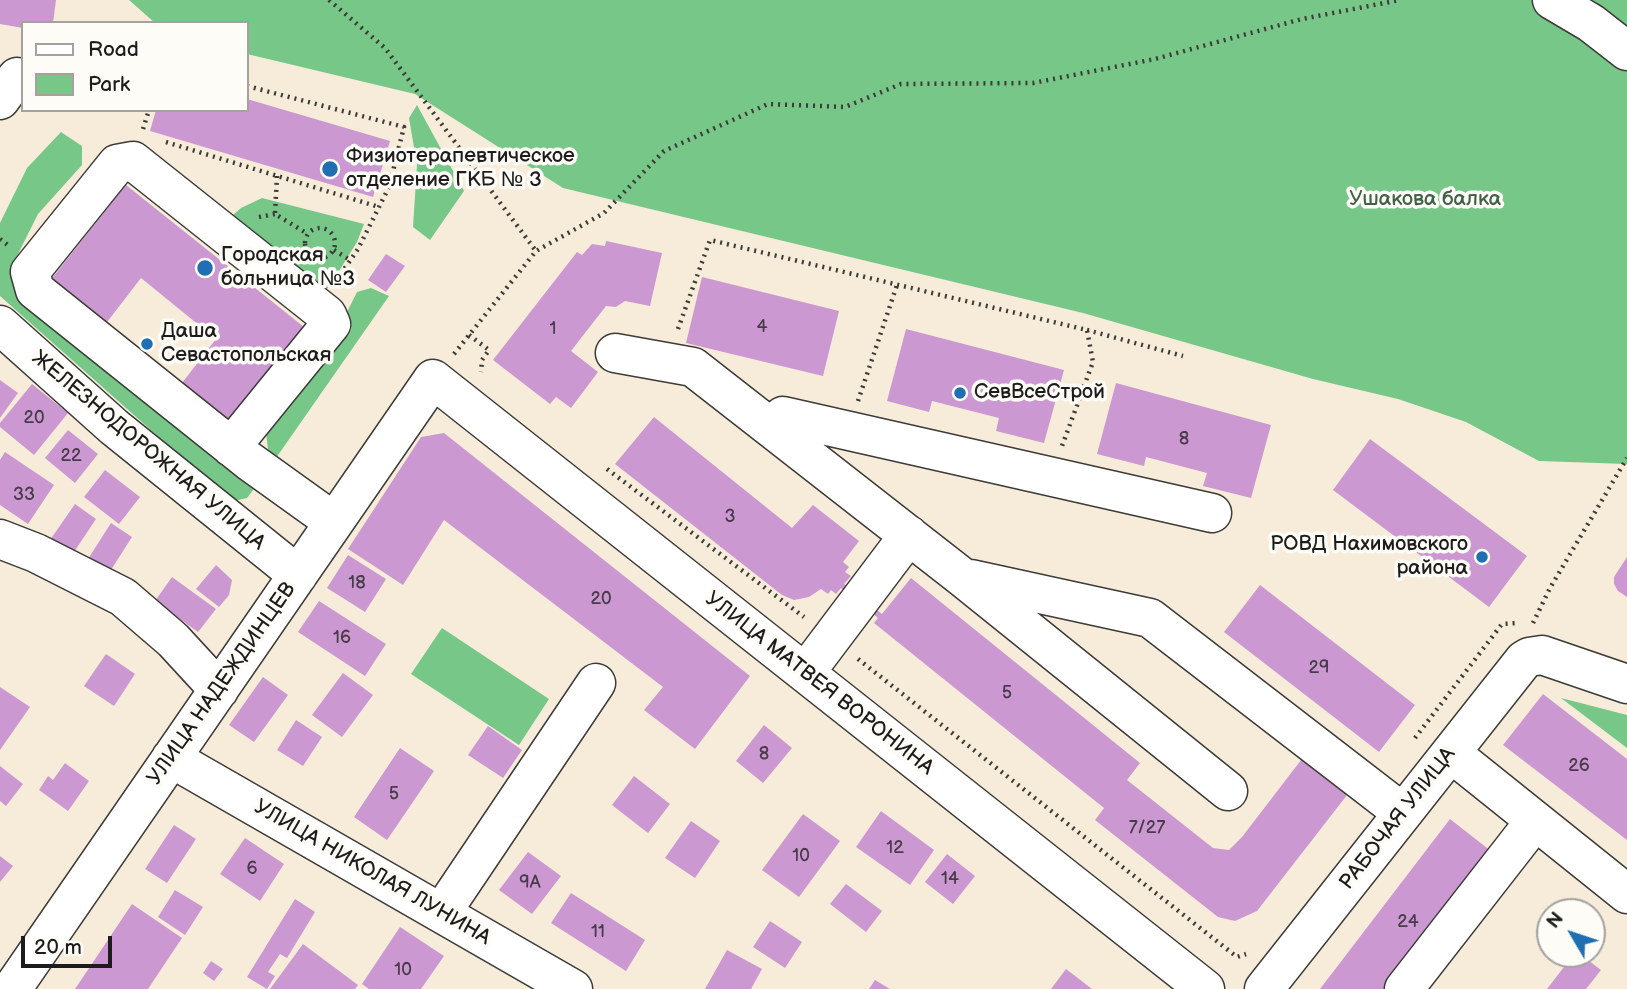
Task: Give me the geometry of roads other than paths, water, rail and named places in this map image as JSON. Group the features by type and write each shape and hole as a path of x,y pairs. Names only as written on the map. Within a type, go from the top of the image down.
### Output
{"street":[{"path":"1552,0 1591,23 1627,51"},
{"path":"231,447 331,324 327,315 133,161 117,164 30,272 36,290 231,447 334,522"},
{"name":"ЖЕЛЕЗНОДОРОЖНАЯ УЛИЦА","path":"0,325 114,427 298,575"},
{"path":"615,353 693,368 909,535 1228,791"},
{"name":"УЛИЦА НАДЕЖДИНЦЕВ","path":"12,989 433,379"},
{"name":"УЛИЦА МАТВЕЯ ВОРОНИНА","path":"433,379 1205,989"},
{"path":"770,427 783,416 1212,513"},
{"path":"805,673 909,535"},
{"path":"0,539 36,553 122,597 173,640 219,690"},
{"path":"962,577 1150,618 1402,813"},
{"name":"РАБОЧАЯ УЛИЦА","path":"1264,989 1524,660 1534,638 1548,657 1627,684"},
{"path":"442,912 596,683"},
{"path":"1451,753 1627,894"},
{"name":"УЛИЦА НИКОЛАЯ ЛУНИНА","path":"171,758 573,989"},
{"path":"1404,989 1535,821"}],"place":[{"name":"Физиотерапевтическое отделение ГКБ № 3","path":"330,169"},
{"name":"Городская больница №3","path":"205,268"},
{"name":"Даша Севастопольская","path":"147,344"},
{"name":"СевВсеСтрой","path":"960,393"},
{"name":"РОВД Нахимовского района","path":"1482,557"}],"park label":[{"name":"Ушакова балка","path":"1425,200"}]}
